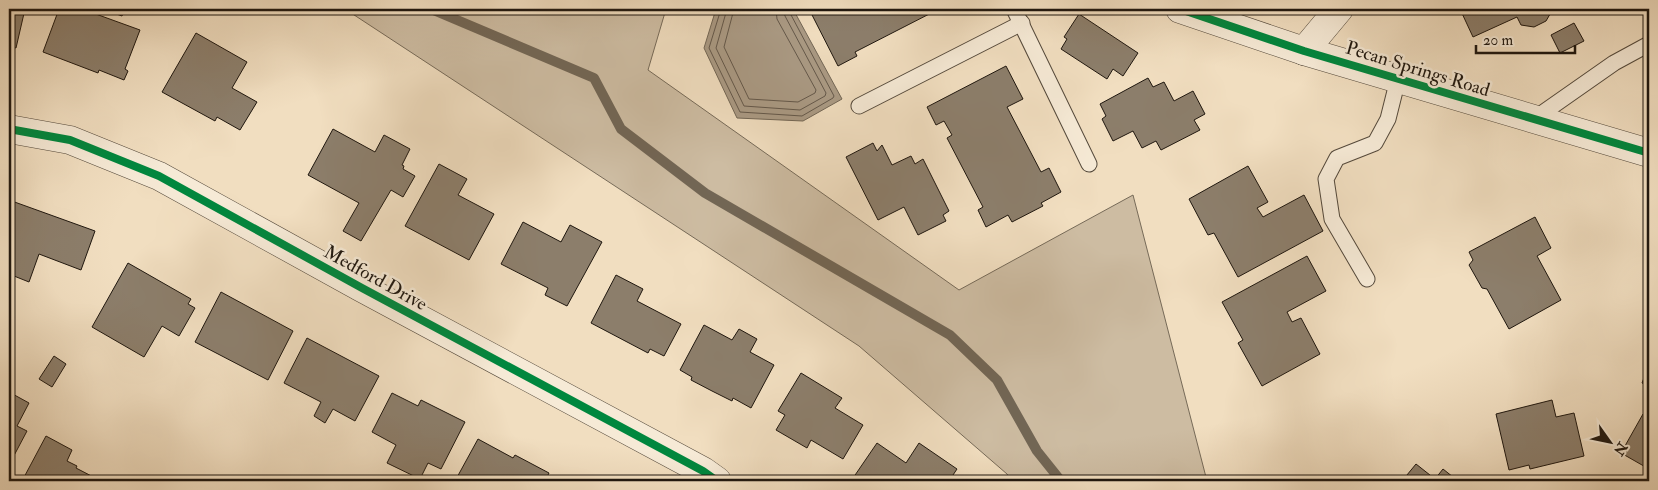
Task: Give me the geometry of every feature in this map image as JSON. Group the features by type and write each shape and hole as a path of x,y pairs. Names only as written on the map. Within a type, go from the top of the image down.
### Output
{"street":[{"name":"Pecan Springs Road","path":"1180,9 1304,51 1649,153"},
{"path":"1304,51 1339,9"},
{"name":"Medford Drive","path":"9,129 70,140 159,176 362,288 703,471 717,481"}],"lane":[{"path":"1014,9 1089,164"},
{"path":"858,106 1022,24"},
{"path":"1534,119 1614,63 1649,44"},
{"path":"1367,278 1332,219 1326,179 1337,158 1375,142 1388,118 1398,79"}],"shaded area":[{"path":"345,9 666,9 648,70 959,290 1133,195 1207,481 1012,481 1007,474 859,346"}],"water":[{"path":"716,9 793,9 842,99 803,121 737,118 704,48"}],"building":[{"path":"9,9 25,9 16,48 9,46"},
{"path":"59,9 82,9 140,30 125,69 128,71 124,80 99,70 98,73 43,52"},
{"path":"103,9 125,9 122,16"},
{"path":"809,9 939,9 855,52 857,56 838,66"},
{"path":"1460,9 1553,9 1546,21 1534,27 1521,25 1517,17 1473,37"},
{"path":"1079,14 1138,53 1123,76 1113,69 1107,79 1061,49 1067,39 1064,37"},
{"path":"1574,23 1584,41 1560,53 1551,35"},
{"path":"196,33 247,62 232,88 257,102 240,130 217,117 215,121 162,92"},
{"path":"1006,66 1023,99 1007,107 1041,172 1049,168 1061,192 1041,203 1043,206 1012,222 1008,215 986,227 978,210 983,207 947,138 952,135 944,121 936,125 927,107"},
{"path":"1148,78 1153,87 1164,82 1174,101 1193,91 1205,114 1194,120 1200,130 1161,150 1156,141 1142,148 1133,131 1113,141 1102,119 1106,116 1100,104"},
{"path":"333,129 375,152 384,135 410,149 402,165 404,166 403,169 415,176 403,197 391,190 361,241 343,231 359,203 308,175"},
{"path":"873,143 877,151 882,145 892,165 911,156 915,164 923,159 949,211 943,215 946,221 918,235 904,207 878,220 846,157"},
{"path":"439,164 467,179 458,195 494,214 469,260 405,226"},
{"path":"1248,166 1268,202 1257,208 1263,217 1304,195 1323,231 1238,277 1214,233 1208,235 1189,199"},
{"path":"9,200 95,231 81,270 39,254 29,282 9,274"},
{"path":"1535,217 1551,248 1537,256 1561,300 1509,329 1487,289 1482,288 1469,265 1473,260 1469,252"},
{"path":"523,222 561,242 570,225 602,242 567,306 545,295 548,288 501,264"},
{"path":"1307,256 1326,291 1287,312 1292,322 1301,318 1320,354 1262,386 1238,343 1243,340 1222,302"},
{"path":"128,263 191,299 188,304 195,308 179,336 162,326 144,357 92,327"},
{"path":"616,275 643,289 637,301 681,324 664,356 650,349 648,353 591,323"},
{"path":"221,292 293,331 268,380 195,342"},
{"path":"704,325 732,340 739,329 757,339 750,352 774,365 751,408 733,398 732,401 691,380 692,377 680,370"},
{"path":"307,338 379,376 355,421 333,409 325,423 314,416 321,402 284,383"},
{"path":"54,356 66,364 52,387 39,379"},
{"path":"1649,365 1649,386 1642,383"},
{"path":"801,373 842,398 835,408 863,425 843,459 811,440 807,448 776,430 785,415 778,411"},
{"path":"9,392 29,403 17,426 27,431 9,465"},
{"path":"392,393 418,406 421,400 465,422 441,469 428,463 420,479 387,463 396,445 372,432"},
{"path":"1552,400 1556,417 1574,413 1584,456 1530,469 1529,465 1509,470 1496,414"},
{"path":"1643,414 1649,417 1649,469 1621,453"},
{"path":"46,436 72,450 67,461 101,481 22,481"},
{"path":"478,439 513,458 515,455 549,473 545,481 455,481"},
{"path":"877,443 906,463 919,443 957,469 949,481 851,481"},
{"path":"1416,464 1435,479 1443,469 1458,481 1402,481"}],"waterway":[{"path":"431,9 594,78 621,129 705,193 950,335 997,380 1037,451 1061,481"}],"cycle path":[{"path":"1180,9 1304,51 1649,153"},
{"path":"9,129 70,140 159,176 362,288 703,471 717,481"}]}
